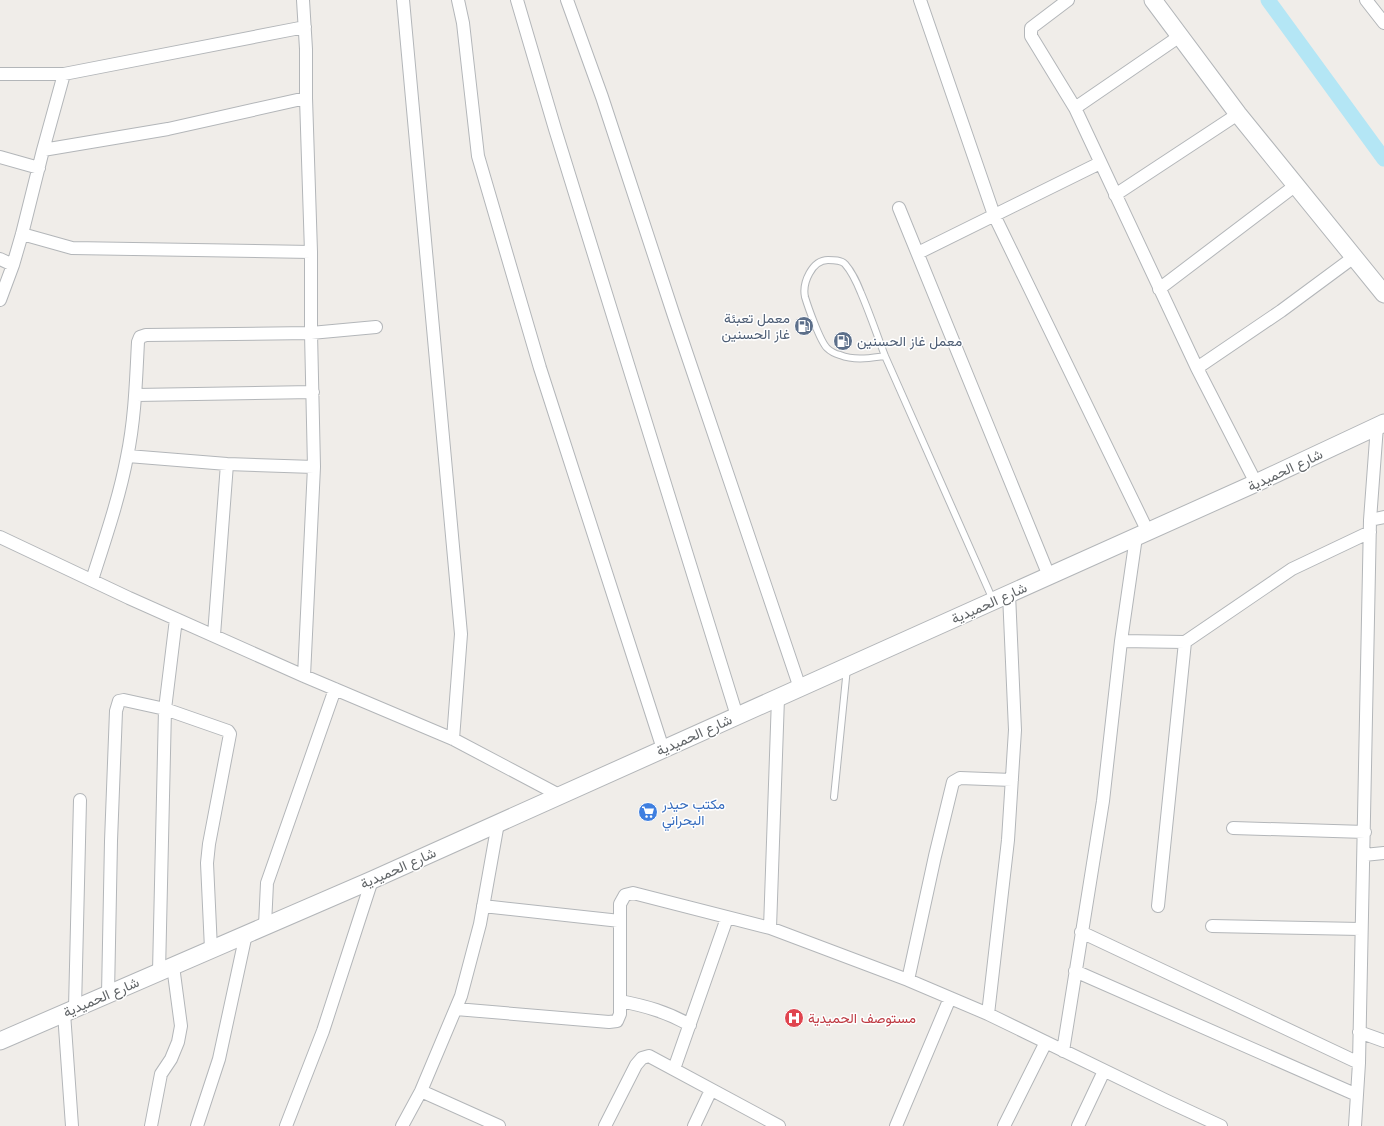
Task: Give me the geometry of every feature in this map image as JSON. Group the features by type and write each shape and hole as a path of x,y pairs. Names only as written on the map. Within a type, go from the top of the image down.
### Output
{"street":[{"path":"303,0 306,49 306,98 311,252 314,467 304,676"},
{"path":"403,0 460,634 453,738"},
{"path":"458,0 463,23 478,156 540,368 663,749"},
{"path":"517,0 737,716"},
{"path":"567,0 602,97 674,316 800,688"},
{"path":"920,0 994,215 1142,534 1121,641 1103,801 1063,1051"},
{"path":"1068,0 1031,28 1031,36 1075,108 1197,368 1256,483"},
{"path":"1154,0 1238,114 1384,294"},
{"path":"1366,0 1384,24"},
{"path":"0,74 64,74 305,27"},
{"path":"1075,108 1180,36"},
{"path":"0,300 22,234 64,74"},
{"path":"43,150 168,129 306,98"},
{"path":"1116,195 1238,114"},
{"path":"0,157 39,168"},
{"path":"918,253 1100,163"},
{"path":"1159,288 1296,185"},
{"path":"899,208 1049,576"},
{"path":"22,234 72,248 311,252"},
{"path":"1197,368 1280,311 1354,257"},
{"path":"0,259 13,264"},
{"path":"92,580 113,517 128,456 136,395 138,342 140,337 146,335 311,333 376,327"},
{"path":"136,395 313,392"},
{"path":"1355,1126 1360,1063 1359,1032 1365,832 1370,526 1381,425"},
{"name":"شارع الحميدية","path":"0,1041 372,880 1001,598 1381,425"},
{"path":"128,456 228,464 314,467"},
{"path":"214,636 228,464"},
{"path":"1121,641 1185,642 1292,570 1384,517"},
{"path":"0,537 176,619 304,676 453,738 559,795"},
{"path":"988,1014 1008,840 1015,730 1001,598"},
{"path":"151,1126 161,1074 171,1059 178,1042 180,1026 166,969 165,709 176,619"},
{"path":"1158,906 1185,642"},
{"path":"266,925 268,884 335,689"},
{"path":"770,928 778,698"},
{"path":"108,994 111,841 116,711 119,701 124,700 165,709 228,731 230,734 208,850 207,862 211,949"},
{"path":"908,980 953,782 960,778 1012,780"},
{"path":"72,1126 70,1011 80,800"},
{"path":"402,1126 421,1091 461,996 480,924 498,823"},
{"path":"1233,828 1365,832"},
{"path":"1364,855 1384,853"},
{"path":"286,1126 324,1031 372,880"},
{"path":"456,1009 609,1022 617,1021 620,1014 620,904 624,895 633,893 770,928 908,980 988,1014 1221,1126"},
{"path":"482,906 620,921"},
{"path":"674,1069 727,918"},
{"path":"1212,926 1361,929"},
{"path":"1081,932 1360,1063"},
{"path":"197,1126 219,1059 246,934"},
{"path":"1075,971 1357,1095"},
{"path":"896,1126 950,998"},
{"path":"620,1001 656,1009 690,1025"},
{"path":"1359,1032 1384,1041"},
{"path":"1004,1126 1046,1042"},
{"path":"605,1126 636,1065 642,1058 649,1056 779,1126"},
{"path":"1078,1126 1104,1071"},
{"path":"694,1126 711,1090"},
{"path":"421,1091 499,1126"}],"lane":[{"path":"885,356 853,359 838,355 827,347 820,337 805,296 805,286 811,270 816,265 824,260 835,260 844,262 852,273 872,318 885,356 1001,598"},
{"path":"834,797 847,666"}],"waterway":[{"path":"1268,0 1384,159"}],"place":[{"name":"معمل تعبئة غاز الحسنين","path":"804,326"},
{"name":"معمل غاز الحسنين","path":"843,341"},
{"name":"مكتب حيدر البحراني","path":"648,812"},
{"name":"مستوصف الحميدية","path":"794,1018"}]}
